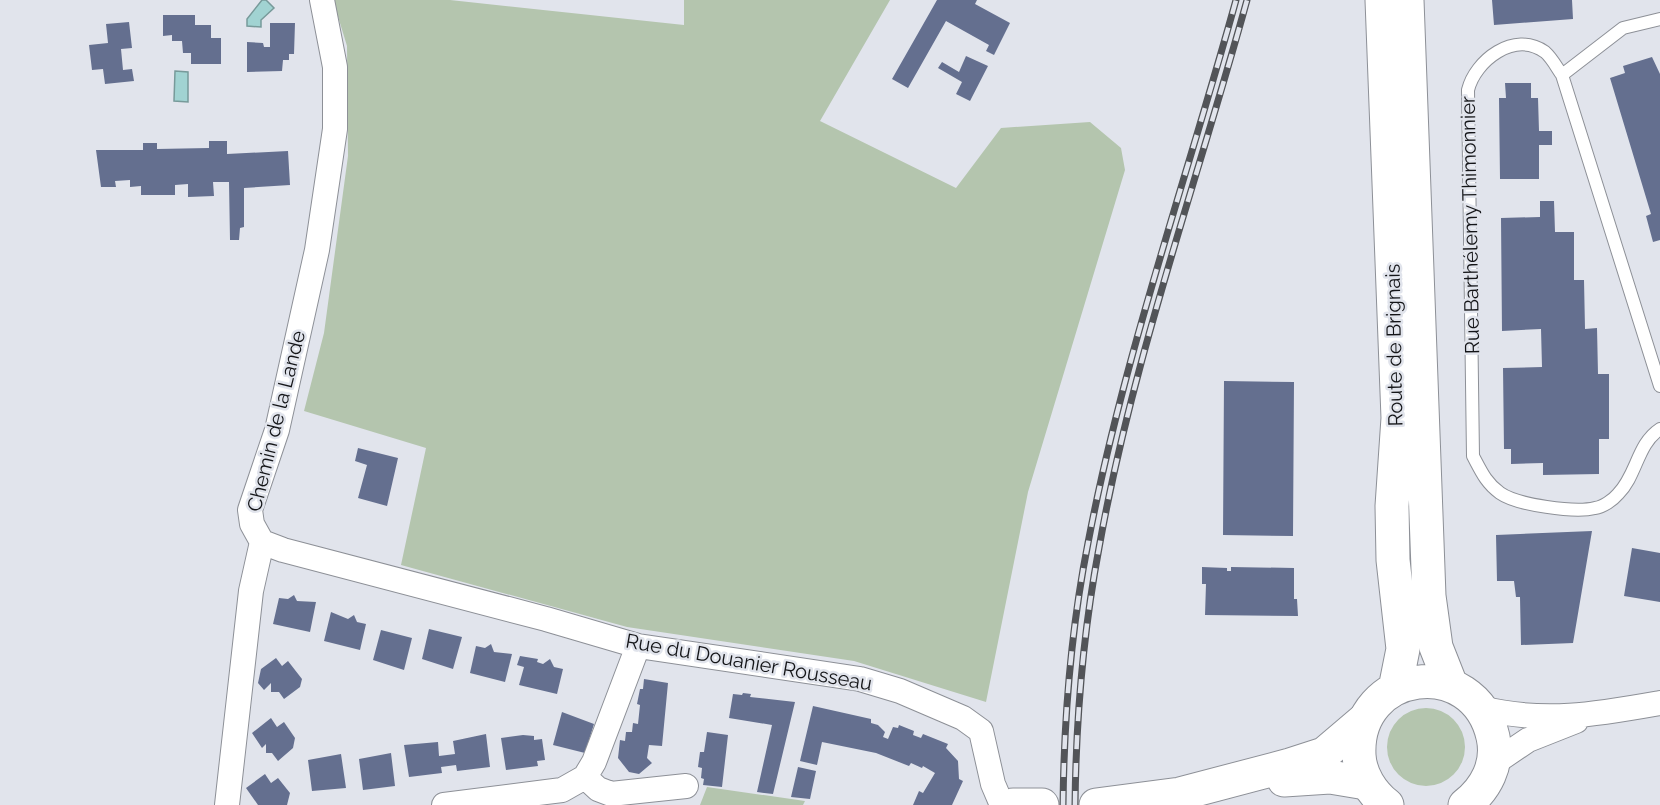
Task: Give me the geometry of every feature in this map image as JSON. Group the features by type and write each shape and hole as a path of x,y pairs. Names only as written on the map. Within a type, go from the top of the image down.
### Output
{"main road":[{"name":"Route de Brignais","path":"1382,0 1397,397 1392,506 1393,560 1403,649 1395,689"},
{"name":"Route de Brignais","path":"1407,0 1429,596 1436,647 1451,686"},
{"path":"1096,805 1132,804 1220,786 1324,754 1364,720 1377,702 1395,689 1413,682 1432,681 1451,686 1468,695 1481,708 1491,725 1495,743 1494,763 1487,780 1476,796 1466,805"},
{"path":"1364,720 1358,741 1359,762 1377,794"},
{"path":"1220,786 1330,777 1377,794"},
{"path":"1013,805 1042,805"}],"street":[{"name":"Chemin de la Lande","path":"227,805 251,591 262,542 252,524 250,510 277,430 314,262 334,129 335,67 322,0"},
{"name":"Rue du Douanier Rousseau","path":"262,542 283,550 546,619 638,646 860,679 900,691 963,718 981,731 993,784 1002,805"},
{"path":"444,805 562,790 585,777 594,762 638,646"},
{"path":"1494,763 1527,740 1586,717 1660,703"},
{"path":"1481,708 1511,716 1586,717"},
{"path":"585,777 598,789 611,794 686,786"}],"lane":[{"path":"1562,75 1623,28 1660,19"},
{"name":"Rue Barthélemy Thimonnier","path":"1660,386 1562,75 1546,53 1533,46 1508,47 1490,56 1472,74 1468,90 1473,456 1485,479 1501,494 1516,501 1575,510 1596,508 1619,494 1632,475 1640,452 1660,429"}],"shaded area":[{"path":"262,0 266,0 274,8 261,20 261,27 247,26 247,19"},
{"path":"333,0 450,0 684,25 684,0 890,0 820,121 956,188 1001,128 1090,122 1121,148 1125,170 1028,492 986,702 854,661 627,627 401,565 426,448 304,411 324,333 348,156 347,46"},
{"path":"175,71 188,72 188,102 174,101"},
{"path":"1426,708 1441,711 1454,719 1462,732 1465,747 1462,762 1454,775 1441,783 1426,786 1411,783 1398,775 1390,762 1387,747 1390,732 1398,719 1411,711"},
{"path":"707,787 805,801 803,805 700,805"}],"building":[{"path":"937,0 977,0 975,4 1010,23 994,55 986,51 989,45 946,21 908,88 892,79"},
{"path":"1492,0 1572,0 1573,19 1494,25"},
{"path":"163,15 195,15 195,25 211,25 211,38 221,38 221,64 191,64 191,53 183,53 182,41 172,41 172,35 163,36"},
{"path":"129,22 132,48 121,49 123,70 132,69 134,81 105,84 103,69 92,70 89,45 108,43 106,24"},
{"path":"270,23 295,23 294,54 289,54 289,60 283,60 282,71 247,72 247,42 263,43 264,47 270,47"},
{"path":"966,56 988,66 970,101 956,94 962,82 938,68 942,62 959,72"},
{"path":"1652,57 1660,74 1660,240 1653,242 1646,216 1651,214 1610,78 1625,73 1623,66"},
{"path":"1505,83 1531,83 1531,98 1538,98 1539,131 1552,131 1552,145 1539,145 1539,179 1500,179 1499,98 1506,98"},
{"path":"209,141 227,141 227,154 288,151 290,185 244,188 244,227 240,228 239,240 230,240 229,182 213,182 214,196 188,197 188,184 175,185 175,195 141,195 141,186 130,187 130,180 115,181 116,187 101,187 96,150 143,150 143,143 157,143 157,149 209,148"},
{"path":"1540,201 1554,201 1555,232 1574,232 1574,280 1584,280 1585,329 1597,328 1598,374 1609,374 1609,439 1599,439 1599,474 1543,475 1543,463 1511,464 1511,449 1504,449 1503,368 1542,367 1541,329 1502,331 1501,218 1540,217"},
{"path":"1224,381 1294,382 1293,536 1223,535"},
{"path":"358,448 398,458 387,506 358,498 367,465 355,461"},
{"path":"1592,531 1573,643 1521,645 1520,597 1516,597 1514,581 1497,581 1496,535"},
{"path":"1632,548 1660,553 1660,602 1624,596"},
{"path":"1202,567 1227,568 1227,571 1231,571 1231,567 1294,568 1294,599 1297,599 1298,616 1205,615 1206,584 1202,584"},
{"path":"294,595 297,601 316,602 310,632 273,624 279,598 288,599"},
{"path":"331,612 348,619 354,615 357,622 366,624 360,650 324,641"},
{"path":"429,629 462,637 453,669 422,659"},
{"path":"381,630 412,638 404,670 373,660"},
{"path":"491,644 494,652 512,654 505,682 470,673 476,646 485,648"},
{"path":"520,656 538,659 537,662 543,664 550,659 554,667 563,669 557,694 519,685 524,667 517,665"},
{"path":"276,658 282,666 288,661 302,679 300,687 284,699 279,692 271,692 271,683 264,690 258,683 261,669"},
{"path":"644,679 668,683 662,746 649,745 647,758 652,763 639,774 629,772 618,758 620,740 625,741 626,732 632,732 633,723 638,724 640,705 637,704"},
{"path":"743,693 751,694 750,697 795,702 773,794 757,792 772,725 729,718 733,694 742,695"},
{"path":"813,706 871,719 871,723 878,725 885,732 883,737 888,739 893,727 898,728 899,725 914,731 913,735 921,738 923,734 948,744 946,748 958,761 959,779 963,781 952,805 913,805 919,791 923,793 935,773 923,766 922,768 911,763 909,766 876,753 822,742 817,765 800,761"},
{"path":"562,712 594,724 585,753 553,745"},
{"path":"271,718 277,727 284,722 295,738 293,748 278,761 272,753 266,753 266,744 262,748 252,733"},
{"path":"707,732 728,735 722,787 703,785 702,768 698,767 700,752 704,752"},
{"path":"486,734 490,767 457,771 456,765 441,767 442,773 409,777 404,745 438,742 439,756 455,754 453,741"},
{"path":"534,736 534,740 542,739 545,760 537,761 538,766 506,770 501,738"},
{"path":"391,753 395,786 363,790 359,759"},
{"path":"341,754 346,788 312,791 308,760"},
{"path":"798,767 816,771 810,799 791,797"},
{"path":"265,774 271,783 278,778 290,793 287,805 258,805 246,788"}],"railway":[{"path":"1063,805 1065,739 1073,640 1082,575 1102,474 1156,270 1236,0"},
{"path":"1075,805 1079,708 1085,644 1093,580 1113,479 1147,341 1247,0"}]}
